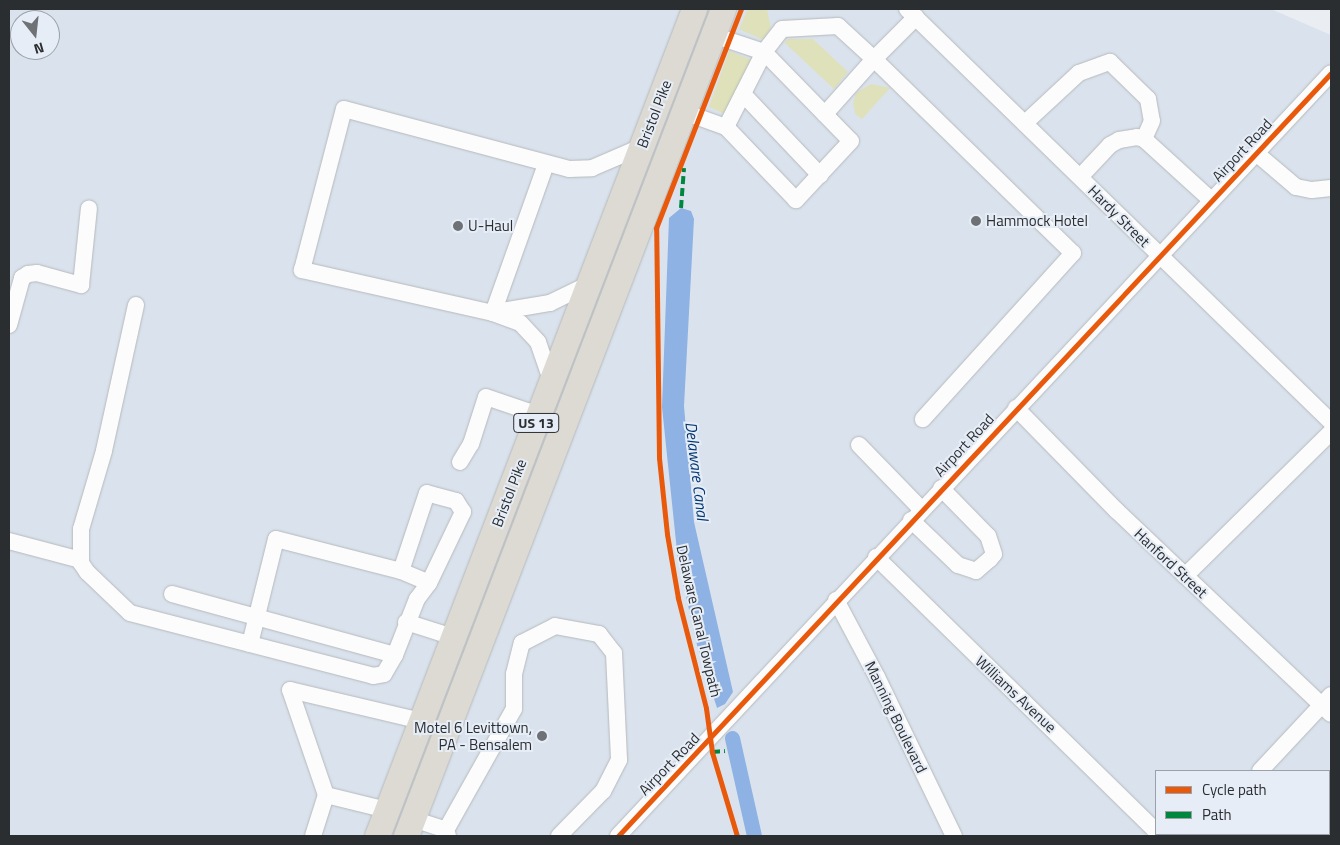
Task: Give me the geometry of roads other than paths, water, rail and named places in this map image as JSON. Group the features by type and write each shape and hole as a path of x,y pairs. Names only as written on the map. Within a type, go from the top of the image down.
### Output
{"highway":[{"name":"Bristol Pike","path":"377,836 694,9"},
{"name":"Bristol Pike","path":"409,828 723,9"}],"street":[{"path":"825,114 912,13"},
{"name":"Hardy Street","path":"912,13 1331,422"},
{"path":"726,127 764,52 782,29 838,26 1073,253 922,419"},
{"path":"684,112 726,127 796,200 851,140 764,52 713,35"},
{"path":"1025,123 1079,73 1110,62 1148,99 1152,121 1144,139"},
{"name":"Airport Road","path":"618,836 876,557 1331,73"},
{"path":"742,94 820,175"},
{"path":"551,382 544,354 530,332 520,323 493,312 302,270 344,109 569,169 592,168 641,147"},
{"path":"1080,177 1119,140 1144,139 1211,200"},
{"path":"1256,153 1296,187 1312,190 1331,188"},
{"path":"493,312 546,164"},
{"path":"9,324 22,278 28,274 37,273 81,285 89,208"},
{"path":"493,312 550,303 589,284"},
{"path":"136,305 104,451 81,530 81,560 106,593 130,613 373,676 384,674 396,655 406,622 429,582 462,512 456,501 427,493 401,571"},
{"path":"460,462 471,444 486,397 538,415"},
{"name":"Hanford Street","path":"1016,408 1185,576 1328,705"},
{"path":"1185,576 1331,432"},
{"path":"859,445 958,564 976,571 994,554 988,536 941,488"},
{"path":"250,644 276,539 401,571 429,582"},
{"path":"9,541 81,560"},
{"name":"Williams Avenue","path":"876,557 1155,830"},
{"path":"172,594 396,655"},
{"name":"Manning Boulevard","path":"836,600 877,677 954,836"},
{"path":"406,622 453,637"},
{"path":"409,828 447,833 514,709 514,674 522,643 555,626 599,634 614,653 618,760 603,791 559,836"},
{"path":"314,836 326,796 290,690 421,721"},
{"path":"1261,770 1328,705"},
{"path":"326,796 387,810"}],"water":[{"path":"681,208 691,211 694,219 684,406 694,522 733,692 725,704 717,708 697,645 678,561 662,407 669,218"}],"waterway":[{"name":"Delaware Canal","path":"732,738 754,836"}],"place":[{"name":"Hammock Hotel","path":"976,221"},
{"name":"U-Haul","path":"458,226"},
{"name":"Motel 6 Levittown, PA - Bensalem","path":"542,736"}]}
